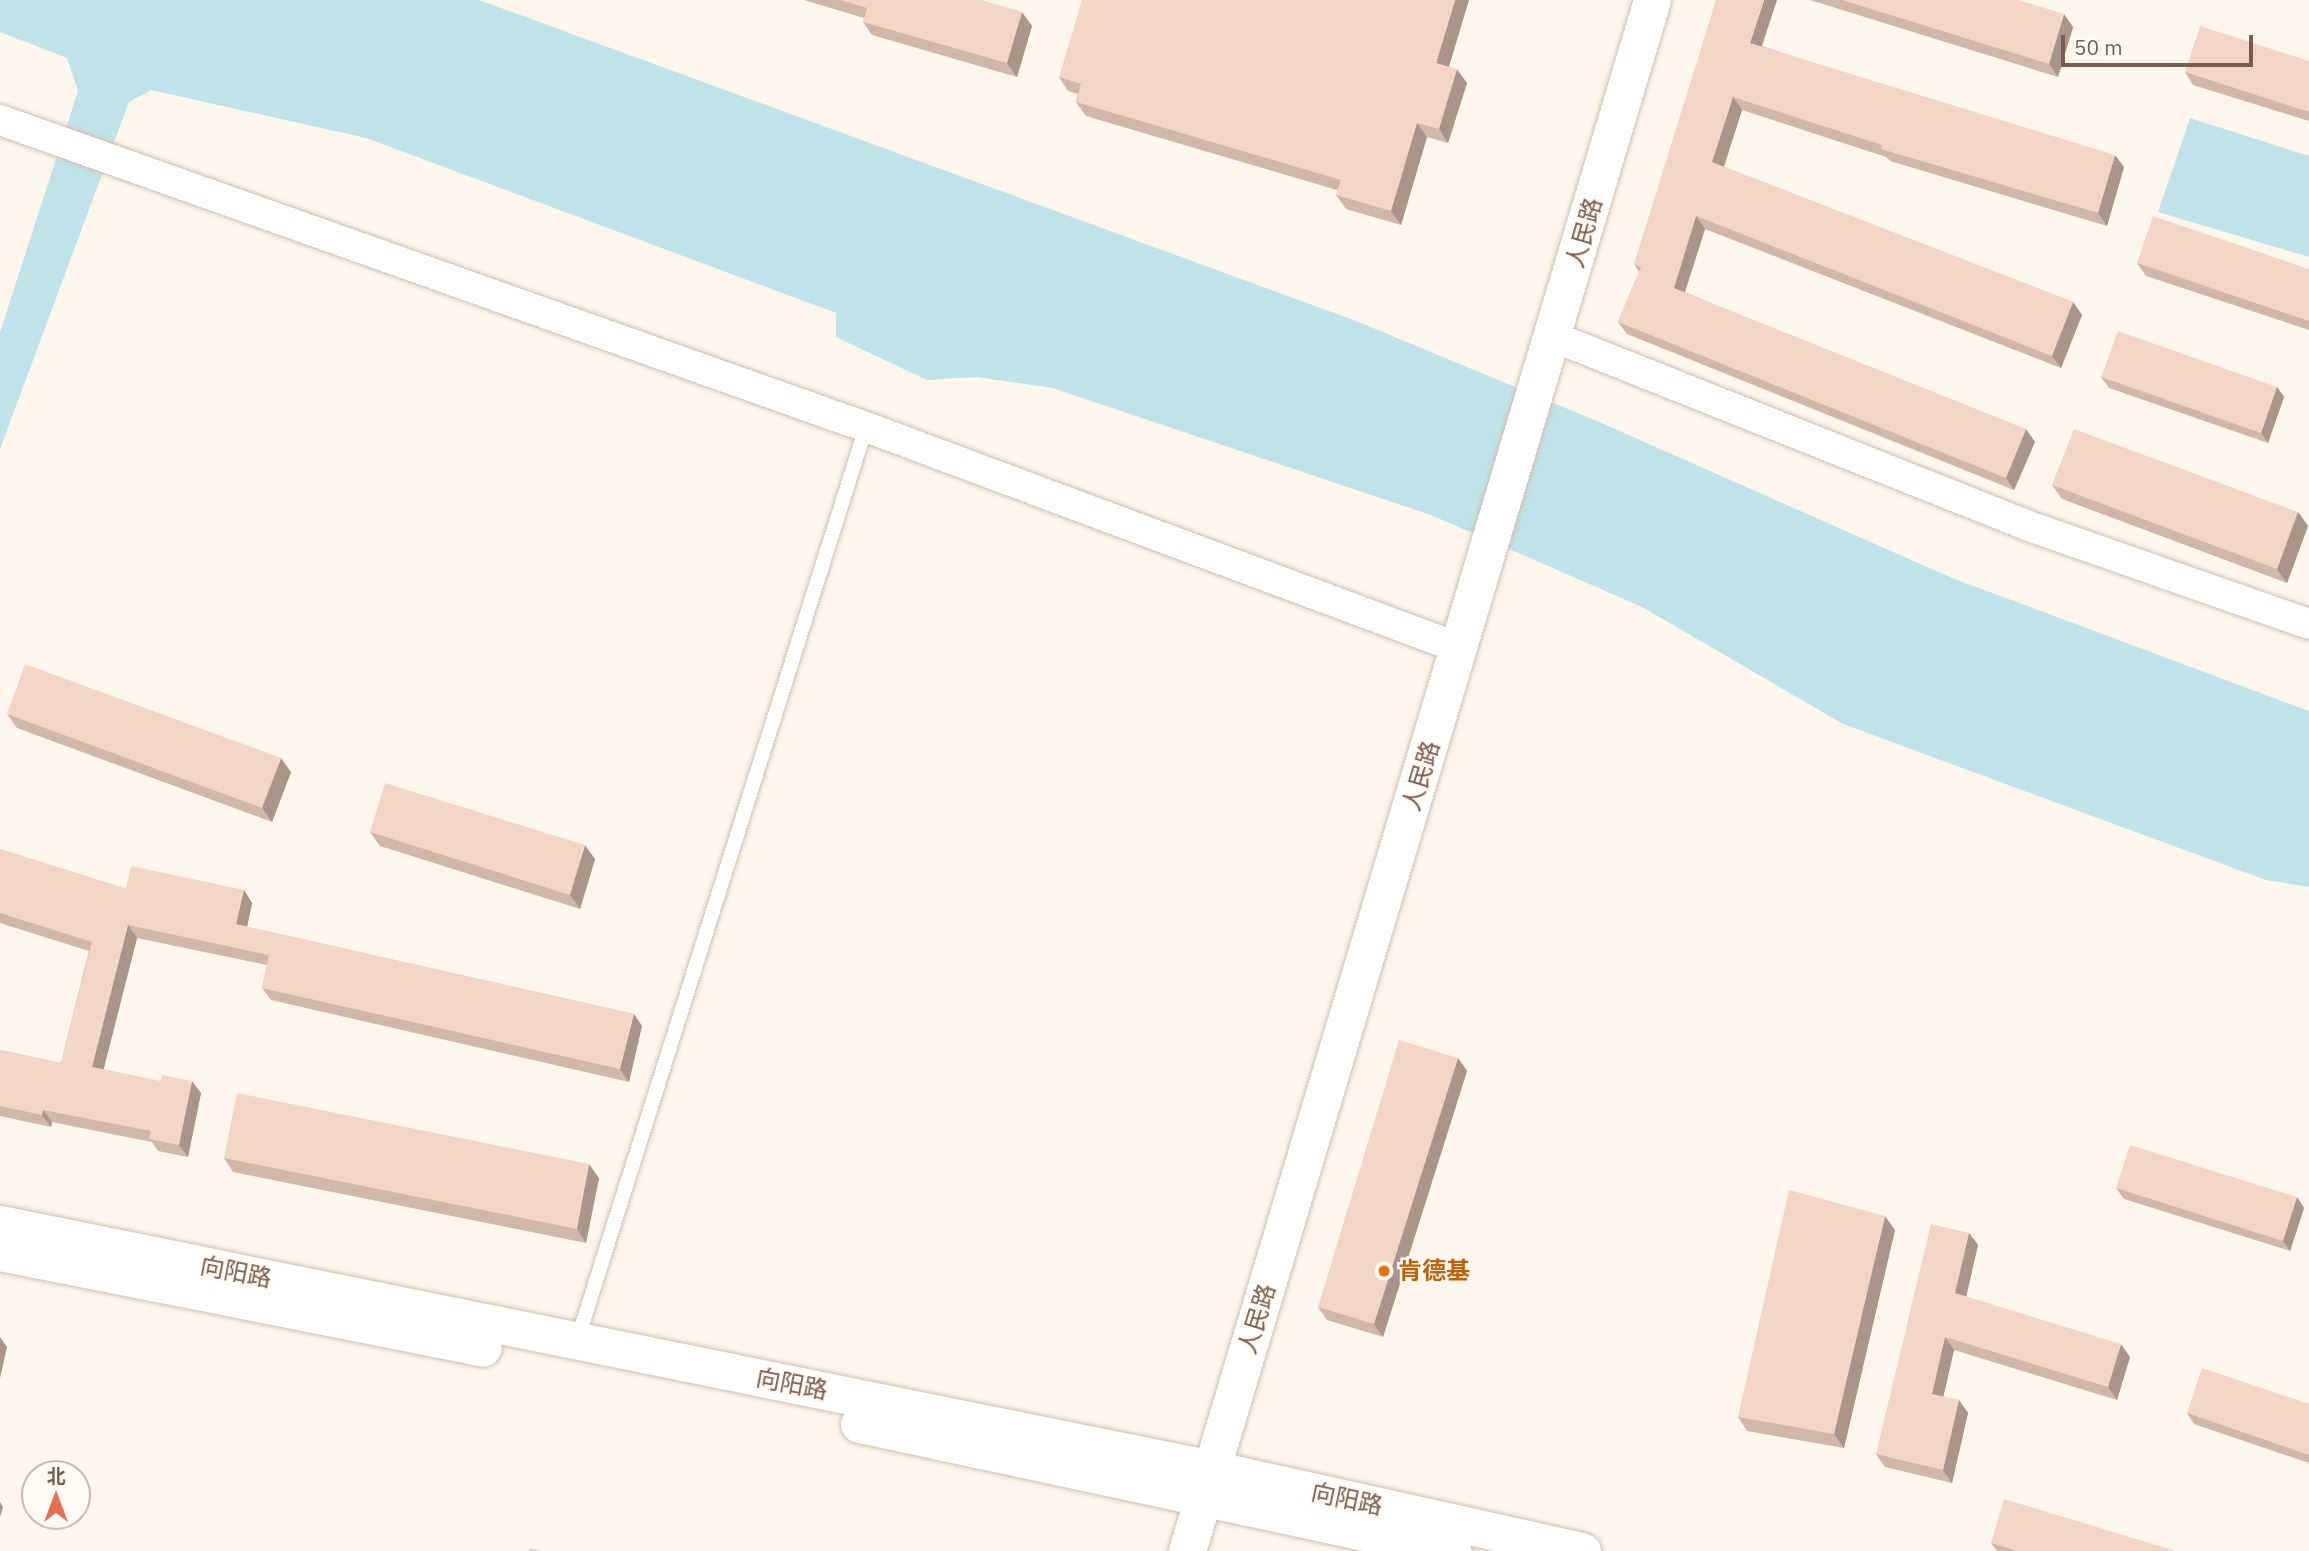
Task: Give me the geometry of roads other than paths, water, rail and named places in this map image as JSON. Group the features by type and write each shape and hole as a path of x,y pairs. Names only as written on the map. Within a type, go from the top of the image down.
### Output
{"street":[{"name":"人民路","path":"1187,1551 1554,337 1652,0"},
{"path":"0,120 866,428 1459,649"},
{"path":"1554,337 2029,526 2309,624"},
{"name":"向阳路","path":"0,1224 577,1341 1208,1483 1453,1551"},
{"name":"向阳路","path":"0,1252 1208,1483 1582,1551"}],"lane":[{"path":"577,1341 866,428"}],"water":[{"path":"0,0 479,0 1356,321 1597,421 1952,578 2309,711 2309,887 2266,880 1843,724 1642,607 1431,515 1052,388 976,377 927,380 836,337 836,313 366,138 151,90 129,102 0,449 0,332 78,91 67,58 0,32"},
{"path":"2190,118 2309,156 2309,257 2158,212"}],"place":[{"name":"肯德基","path":"1384,1271"}]}
